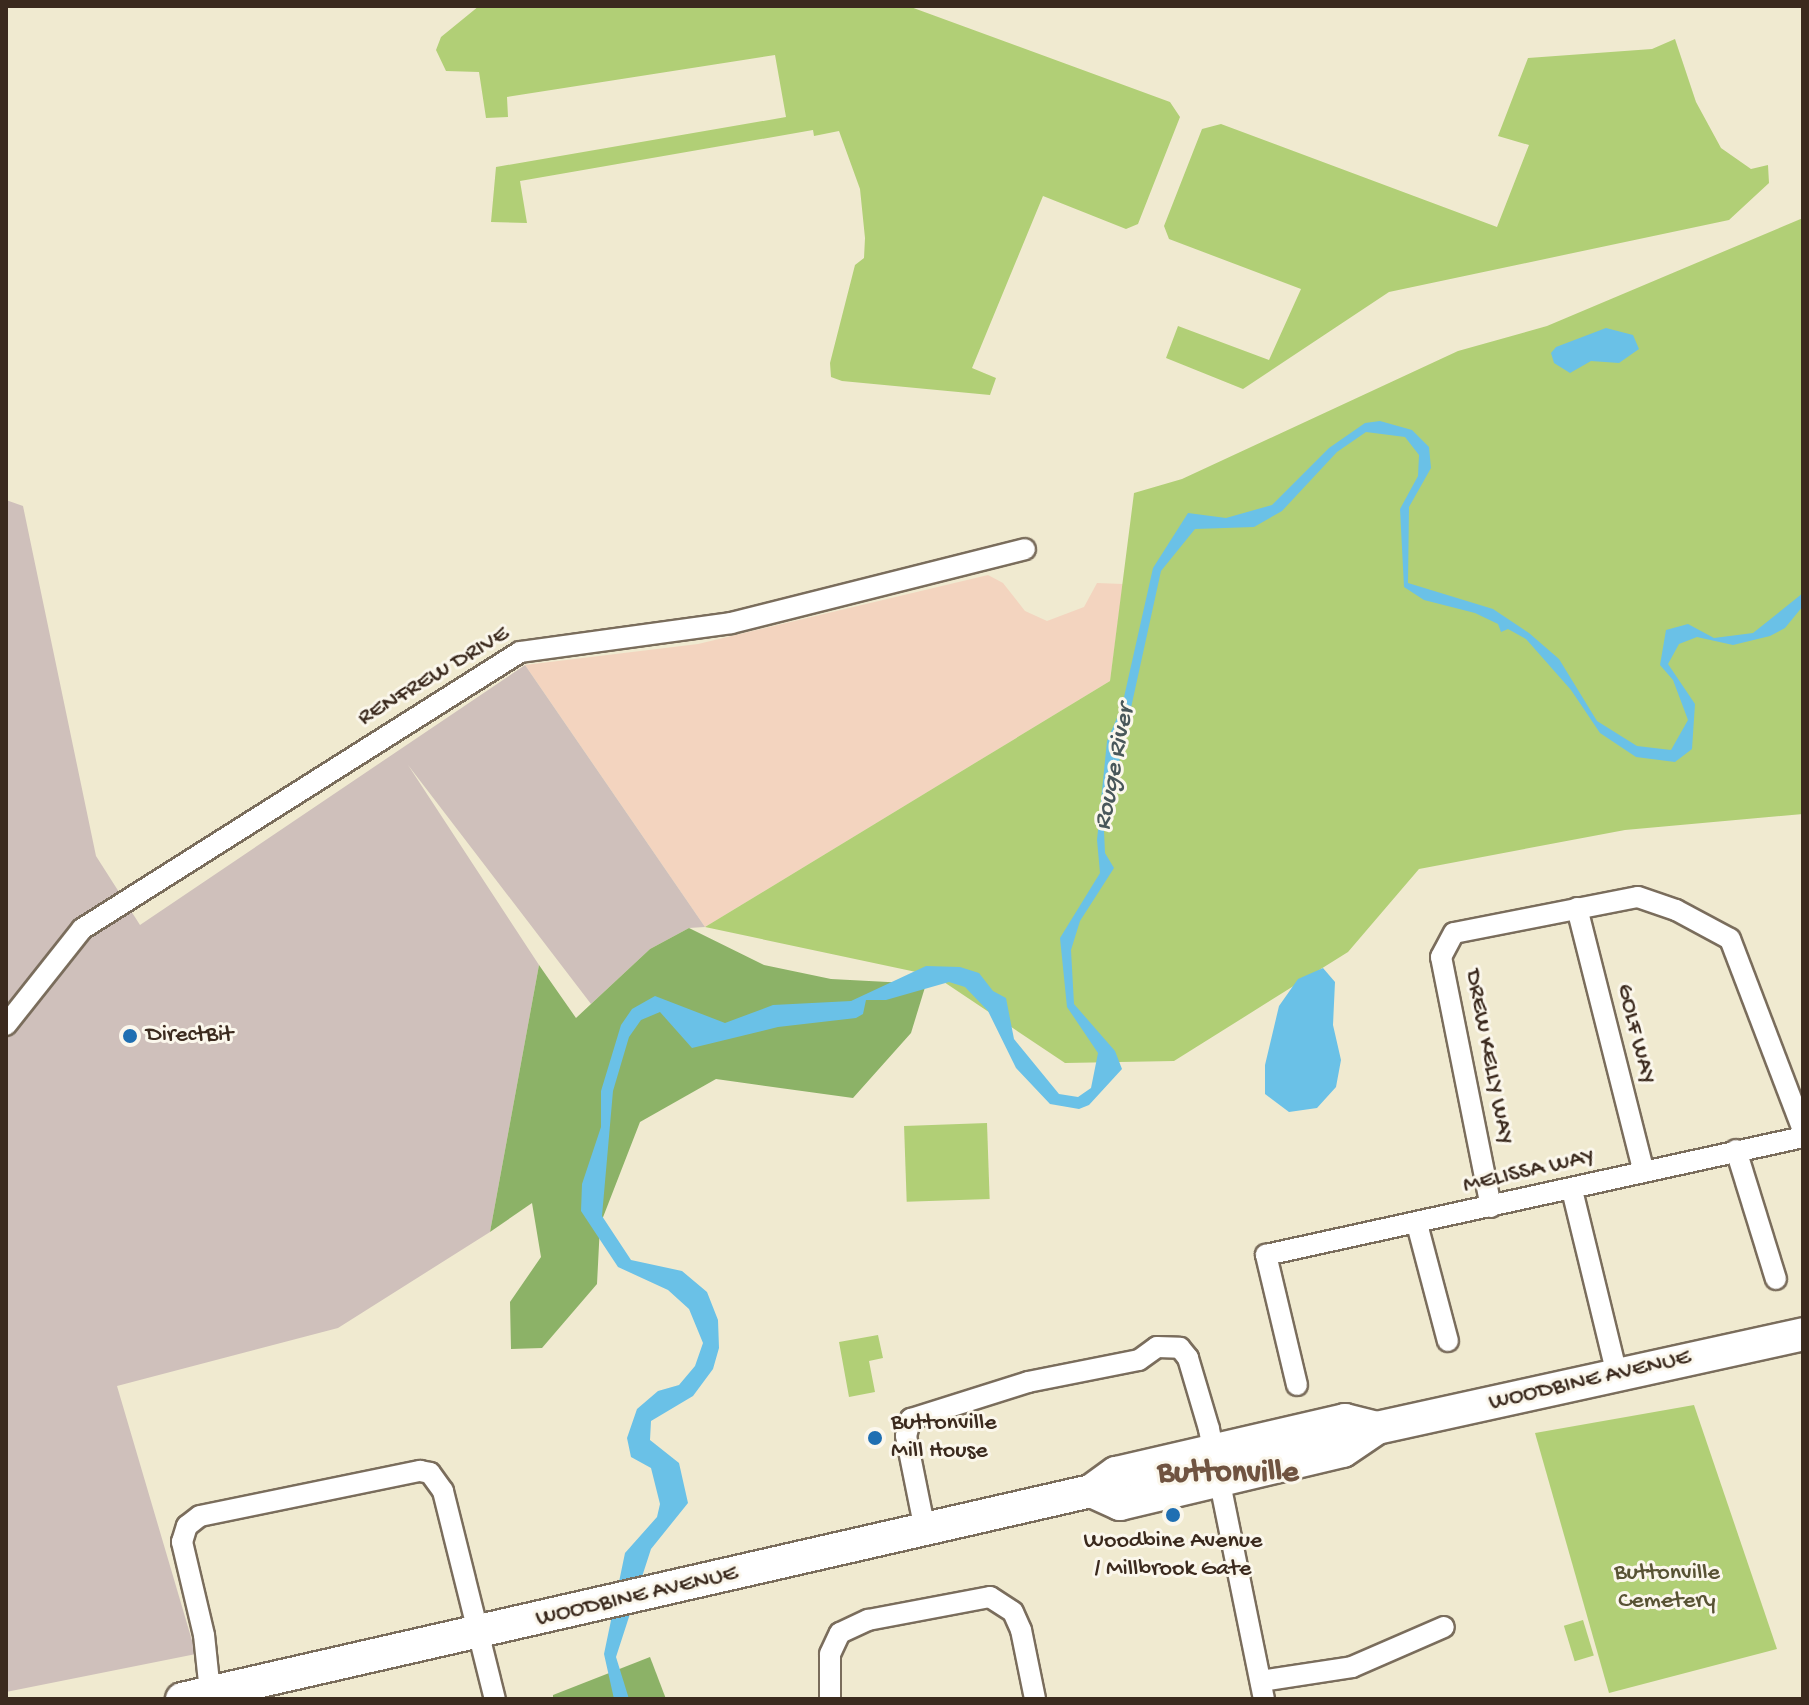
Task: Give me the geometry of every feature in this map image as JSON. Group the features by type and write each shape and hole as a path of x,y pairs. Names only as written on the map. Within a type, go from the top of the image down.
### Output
{"main road":[{"name":"WOODBINE AVENUE","path":"196,1695 482,1633 1091,1491 1116,1473 1216,1466 1345,1420 1377,1428 1803,1334"}],"street":[{"name":"RENFREW DRIVE","path":"6,1025 82,929 520,652 731,623 1025,549"},
{"name":"DREW KELLY WAY","path":"1491,1207 1441,957 1454,933 1638,897 1676,910 1730,939 1803,1130"},
{"name":"GOLF WAY","path":"1577,908 1644,1172"},
{"name":"MELISSA WAY","path":"1297,1385 1266,1255 1803,1137"},
{"path":"1736,1150 1776,1279"},
{"path":"1572,1190 1617,1375"},
{"path":"1417,1224 1448,1341"},
{"path":"925,1530 906,1436 911,1419 1028,1382 1139,1360 1157,1347 1171,1345 1188,1358 1216,1466 1262,1690 1352,1667 1444,1627"},
{"path":"196,1695 204,1635 182,1542 187,1526 200,1516 420,1471 430,1473 443,1491 482,1633 495,1699"},
{"path":"830,1699 830,1654 840,1633 868,1620 974,1597 990,1597 1013,1612 1035,1699"}],"shaded area":[{"path":"6,500 23,506 96,856 140,925 525,665 705,927 689,928 650,949 591,1004 408,765 539,965 490,1232 338,1328 117,1386 196,1654 6,1692"},
{"path":"988,575 1003,583 1025,611 1047,621 1084,607 1097,583 1123,584 1110,681 705,927 525,665 698,644"}],"green space":[{"path":"479,6 908,6 1170,102 1180,117 1138,224 1126,229 1043,196 972,368 996,378 990,395 842,381 831,377 830,363 855,265 864,258 865,238 860,189 839,131 814,136 813,130 520,181 527,223 491,222 496,167 786,117 775,55 507,97 508,117 486,118 479,72 446,71 436,50 441,37"},
{"path":"1675,39 1696,102 1721,148 1751,169 1768,165 1769,183 1729,220 1389,292 1243,389 1166,358 1178,326 1269,360 1301,289 1169,239 1164,226 1202,129 1221,124 1497,227 1529,145 1498,136 1528,58 1652,49"},
{"path":"1803,218 1803,814 1625,830 1419,869 1348,952 1174,1061 1065,1063 935,976 705,927 1110,681 1134,493 1182,479 1458,351 1547,326"},
{"path":"689,928 764,965 831,979 926,984 911,1033 853,1098 716,1079 640,1122 600,1225 597,1284 542,1348 511,1349 510,1302 541,1257 532,1203 490,1232 539,965 576,1018 650,949"},
{"path":"987,1123 990,1199 907,1202 904,1126"},
{"path":"878,1335 883,1358 869,1361 875,1392 849,1397 839,1342"},
{"name":"Buttonville Cemetery","path":"1694,1405 1777,1649 1609,1693 1535,1433"},
{"path":"1583,1620 1594,1655 1575,1661 1564,1626"},
{"path":"650,1657 666,1699 553,1699 553,1695"}],"water":[{"path":"1606,328 1633,335 1639,349 1619,363 1591,361 1570,373 1554,363 1551,353 1556,347"},
{"name":"Rouge River","path":"1380,421 1412,430 1429,447 1431,468 1409,507 1408,583 1493,609 1529,633 1559,659 1597,721 1637,746 1671,750 1688,720 1673,680 1660,665 1666,630 1688,624 1714,638 1753,633 1803,593 1803,606 1785,628 1770,636 1733,645 1697,637 1679,644 1668,664 1695,704 1692,749 1675,762 1636,757 1600,733 1571,690 1526,639 1508,629 1501,632 1498,624 1475,613 1424,600 1404,587 1400,509 1418,476 1419,455 1405,437 1366,432 1337,452 1282,511 1254,527 1195,529 1161,571 1104,831 1105,853 1114,868 1080,921 1071,950 1074,1004 1115,1051 1122,1069 1089,1105 1079,1109 1050,1104 1016,1068 988,1011 965,987 949,982 886,1000 866,1000 863,1014 856,1018 778,1027 692,1048 660,1012 641,1020 629,1037 613,1091 602,1216 631,1260 682,1271 707,1292 718,1320 719,1348 713,1369 693,1396 651,1421 650,1440 679,1463 688,1503 651,1549 616,1657 629,1699 614,1699 604,1654 625,1553 657,1517 660,1504 651,1468 631,1457 627,1438 637,1409 658,1391 679,1385 695,1366 703,1343 689,1309 668,1290 618,1267 581,1211 582,1184 601,1127 601,1091 621,1025 632,1009 655,996 725,1023 773,1005 851,1001 926,966 960,967 979,973 993,991 1006,998 1014,1039 1059,1094 1078,1097 1091,1088 1098,1053 1067,1007 1060,938 1100,873 1097,840 1107,741 1122,706 1153,568 1188,513 1226,518 1272,505 1329,448 1365,423"},
{"path":"1323,968 1335,982 1333,1025 1341,1060 1336,1087 1317,1108 1289,1112 1265,1094 1265,1065 1279,1006 1298,979"}],"place":[{"name":"DirectBit","path":"130,1036"},
{"name":"Buttonville Mill House","path":"875,1438"},
{"name":"Woodbine Avenue / Millbrook Gate","path":"1173,1515"}],"district":[{"name":"Buttonville","path":"1228,1474"}]}
